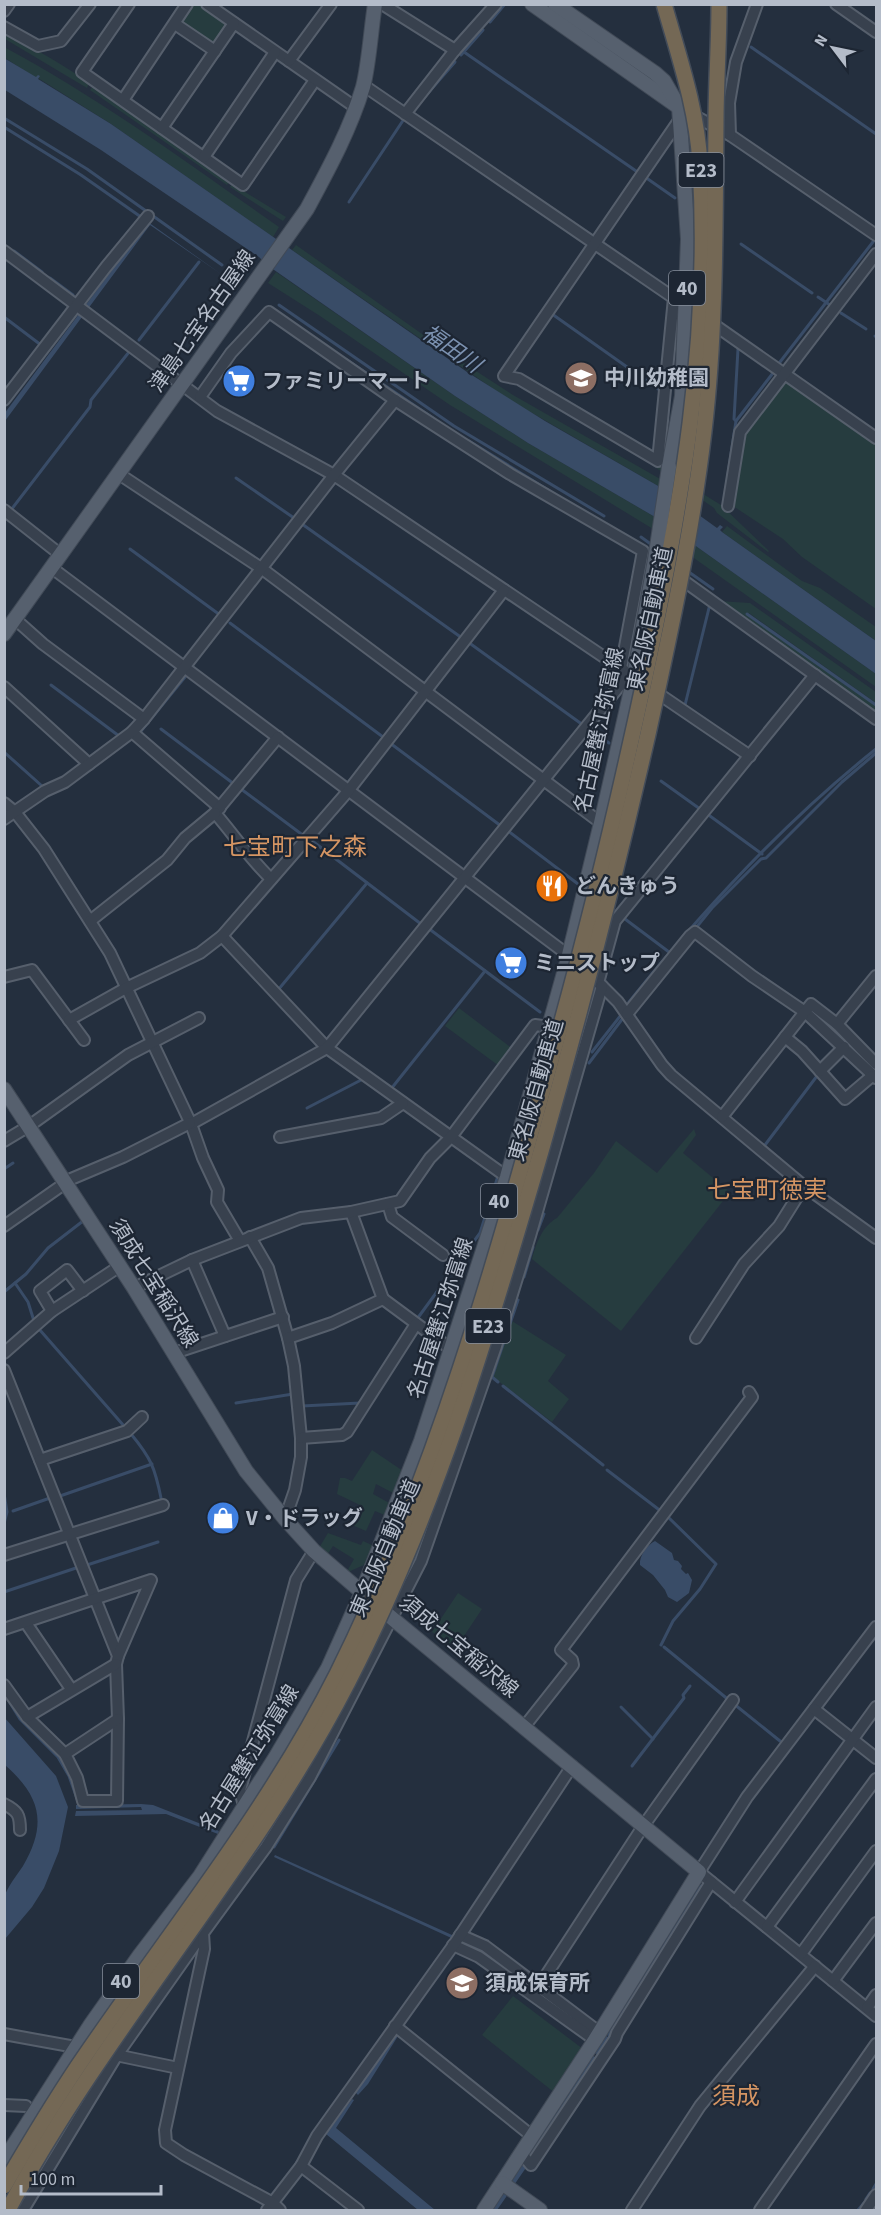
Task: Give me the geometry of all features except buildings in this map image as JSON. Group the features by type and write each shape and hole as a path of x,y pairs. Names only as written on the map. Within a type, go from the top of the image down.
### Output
{"highway":[{"name":"東名阪自動車道","path":"4,2186 81,2062 244,1833 335,1677 392,1553 421,1479 469,1337 520,1172 575,976 618,803 681,494 693,405 701,295 700,168 692,101 664,4"},
{"name":"東名阪自動車道","path":"9,2211 43,2150 93,2070 255,1840 326,1723 367,1643 405,1560 470,1385 531,1187 591,970 653,708 688,536 704,436 712,340 718,4"}],"main road":[{"name":"津島七宝名古屋線","path":"4,634 184,385 307,209 328,172 363,85 375,4"},
{"path":"532,4 680,113"},
{"name":"名古屋蟹江弥富線","path":"4,2160 76,2047 139,1956 200,1876 275,1758 327,1668 362,1592 422,1442 507,1177 569,955 601,823 628,673 655,560 682,396 680,302 688,239 680,113 664,81 656,73 555,4"},
{"name":"須成七宝稲沢線","path":"4,1089 134,1288 246,1471 285,1519 314,1551 393,1619 699,1872"},
{"path":"484,2211 508,2187 526,2158 532,2136 574,2089 597,2036 699,1872"},
{"path":"508,2187 540,2211"}],"street":[{"path":"4,11 9,4"},
{"path":"4,27 38,46 61,41 90,4"},
{"path":"129,4 82,72 243,185 315,80"},
{"path":"123,100 187,4"},
{"path":"207,4 355,107"},
{"path":"289,61 331,4"},
{"path":"382,4 455,50"},
{"path":"405,114 455,50 496,4"},
{"path":"836,4 876,32"},
{"path":"730,135 729,103 736,62 754,6"},
{"path":"162,128 234,23"},
{"path":"175,24 215,51"},
{"path":"204,157 275,52"},
{"path":"363,85 876,438"},
{"path":"680,302 658,461 519,379 504,376 595,244 680,113 730,135 872,232"},
{"path":"4,400 82,308 148,216"},
{"path":"4,250 218,411 334,475 750,756"},
{"path":"728,506 740,432 876,254"},
{"path":"200,397 231,353 269,312 396,400 510,474 643,551 876,718"},
{"path":"4,819 45,791 65,782 132,732 334,475 396,400"},
{"path":"119,474 261,568 601,823"},
{"path":"4,510 61,555"},
{"path":"4,1226 66,1183 190,1123 327,1047 628,673 643,551"},
{"path":"52,568 569,955 618,1002 669,1073 804,1186 876,1238"},
{"path":"69,1020 126,988 200,953 222,936 349,790 504,590"},
{"path":"15,619 43,644 144,719"},
{"path":"23,2211 117,2055 202,1933 266,1847 310,1777 421,1561 496,1346 530,1236 600,984 615,921 814,675"},
{"path":"4,687 89,764"},
{"path":"132,732 217,810 250,858 271,879"},
{"path":"90,921 167,860 185,838 217,810 278,737"},
{"path":"4,803 15,812 44,849 110,954 190,1123 218,1190 217,1202 268,1268 283,1317 294,1366 301,1438 301,1457 295,1490 285,1519"},
{"path":"627,1014 695,932 752,976 805,1012 844,1047 871,1058"},
{"path":"222,936 327,1047 507,1177"},
{"path":"4,976 32,970 84,1040"},
{"path":"837,1024 876,976"},
{"path":"722,1117 785,1036 811,1004 837,1024 871,1058 874,1077 845,1099 802,1051 785,1036"},
{"path":"4,1141 29,1126 111,1067 199,1018"},
{"path":"134,1288 192,1260 301,1218 351,1212 400,1201 430,1158 451,1137 535,1025 550,1027"},
{"path":"820,1071 844,1047"},
{"path":"280,1137 381,1118 403,1103"},
{"path":"696,1338 744,1264 780,1226 804,1186"},
{"path":"388,1204 392,1217 443,1255"},
{"path":"351,1212 384,1299 452,1350"},
{"path":"192,1260 225,1336"},
{"path":"4,1353 52,1311 120,1266"},
{"path":"52,1311 40,1290 68,1270 83,1291"},
{"path":"288,1338 332,1323 384,1299"},
{"path":"174,1353 283,1317"},
{"path":"301,1438 342,1435 347,1432 416,1324"},
{"path":"4,1370 96,1600 117,1660 117,1801 82,1801 77,1778 64,1754 27,1717 4,1685"},
{"path":"524,1727 573,1665 572,1660 561,1650 752,1397 749,1392"},
{"path":"40,1460 127,1431 142,1417"},
{"path":"4,1555 163,1505"},
{"path":"244,1806 240,1790 296,1580 314,1551"},
{"path":"4,1629 151,1580 117,1660 27,1717"},
{"path":"26,1623 71,1689"},
{"path":"876,1627 747,1797 699,1872 876,2016"},
{"path":"539,1986 644,1826 733,1700"},
{"path":"735,1902 876,1707"},
{"path":"814,1709 876,1758"},
{"path":"64,1754 118,1719"},
{"path":"202,1933 204,1949 165,2130 166,2143 273,2208 301,2166 317,2136 457,1940 572,1766"},
{"path":"767,1927 876,1779"},
{"path":"4,1804 16,1810 20,1817 20,1830"},
{"path":"801,1954 876,1851"},
{"path":"526,2158 574,2089 615,2039 711,1882"},
{"path":"833,1981 876,1923"},
{"path":"457,1940 485,1946 539,1986 597,2036"},
{"path":"457,1940 597,2036"},
{"path":"632,2211 700,2106 814,1966"},
{"path":"867,2008 876,1995"},
{"path":"395,2026 532,2136"},
{"path":"5,2037 76,2047 178,2068"},
{"path":"759,2211 876,2044"},
{"path":"4,2105 26,2106"},
{"path":"301,2166 358,2211"},
{"path":"866,2211 876,2195"}],"green space":[{"path":"192,5 199,5 226,22 227,26 216,43 212,45 183,24 182,21"},
{"path":"4,33 48,56 79,76 89,83 87,88 5,39"},
{"path":"4,47 110,110 279,227 273,237 111,124 38,78 39,76 36,78 5,58"},
{"path":"93,86 230,181 227,185 90,90"},
{"path":"232,184 286,217 283,221 230,187"},
{"path":"296,245 459,360 513,395 662,480 660,487 508,399 292,250"},
{"path":"276,272 455,396 528,443 655,517 653,529 450,405 268,283"},
{"path":"789,380 876,441 876,609 802,557 783,539 730,504 741,438 784,381"},
{"path":"512,381 647,458 721,505 769,551 717,513 714,508 636,454"},
{"path":"727,526 802,581 820,588 876,627 876,641 722,532"},
{"path":"693,544 876,674 876,687 691,556"},
{"path":"718,601 750,603 876,692 876,703 749,613 747,614 876,706 876,712"},
{"path":"459,1008 513,1049 499,1066 445,1026"},
{"path":"694,1129 696,1135 683,1153 730,1192 621,1331 532,1259 535,1247 547,1226 557,1218 594,1173 616,1141 657,1173"},
{"path":"512,1321 566,1355 548,1381 569,1399 552,1422 493,1377"},
{"path":"372,1450 403,1471 395,1494 376,1484 373,1494 391,1504 387,1516 375,1511 366,1531 352,1525 362,1506 337,1494 340,1478 352,1481"},
{"path":"328,1533 361,1545 363,1541 374,1546 366,1564 346,1573 354,1559 333,1546 327,1555 319,1548"},
{"path":"458,1593 482,1609 456,1648 432,1632"},
{"path":"513,1996 583,2049 555,2093 482,2035"}],"water":[{"path":"4,58 36,77 40,76 38,79 111,124 467,372 545,421 660,487 717,528 720,525 723,527 720,530 722,532 876,641 876,674 655,517 528,443 455,396 267,265 259,257 101,150 5,90"},
{"path":"148,222 221,274 150,225 5,421 4,414"},
{"path":"655,1541 672,1553 674,1560 678,1561 682,1566 681,1569 686,1574 688,1573 692,1580 689,1593 677,1602 668,1597 653,1575 640,1565 644,1551"},
{"path":"4,1717 56,1776 68,1807 59,1851 44,1888 32,1907 5,1939 4,1898 31,1851 38,1823 33,1799 17,1776 5,1765"},
{"path":"76,1805 153,1805 219,1831 218,1834 166,1814 75,1816 76,1811 142,1810 141,1807 76,1809"},
{"path":"275,1855 483,1949 595,2031 512,1977 482,1952 274,1857"},
{"path":"702,1885 678,1927 604,2050 497,2210 493,2210 593,2056 597,2054 594,2053 606,2036 608,2037 607,2034"},
{"path":"396,2034 398,2036 368,2084 358,2095 355,2092"},
{"path":"352,2099 354,2100 336,2128 435,2210 418,2210 326,2134"}],"waterway":[{"path":"490,22 505,4"},
{"path":"461,55 483,30"},
{"path":"751,47 876,134"},
{"path":"464,52 639,173"},
{"path":"421,101 455,62"},
{"path":"4,118 87,169 222,265"},
{"path":"349,202 404,119"},
{"path":"4,127 81,175 141,217"},
{"path":"645,177 675,198"},
{"path":"780,362 876,238"},
{"path":"741,244 812,293"},
{"path":"14,251 42,272"},
{"path":"139,340 199,262"},
{"path":"50,278 73,295"},
{"path":"818,297 830,305"},
{"path":"279,305 454,426 604,516"},
{"path":"841,313 866,329"},
{"path":"552,314 661,391"},
{"path":"4,317 41,345"},
{"path":"736,421 734,419 738,349"},
{"path":"11,510 129,352"},
{"path":"347,360 433,418"},
{"path":"728,474 736,421 773,373"},
{"path":"469,441 553,493"},
{"path":"236,478 294,518"},
{"path":"302,524 462,638"},
{"path":"641,537 652,545"},
{"path":"130,549 220,615"},
{"path":"686,570 713,589"},
{"path":"685,705 710,604"},
{"path":"747,614 876,705"},
{"path":"230,623 383,737"},
{"path":"468,642 583,725"},
{"path":"141,731 185,677"},
{"path":"51,685 119,736"},
{"path":"589,728 609,743"},
{"path":"161,729 234,784"},
{"path":"390,743 501,826"},
{"path":"629,1002 746,868 809,806 876,749"},
{"path":"4,752 42,786"},
{"path":"695,929 712,908 761,859 766,858 842,782 876,753"},
{"path":"661,781 700,809"},
{"path":"241,789 304,836"},
{"path":"710,816 762,854"},
{"path":"507,830 578,884"},
{"path":"311,840 421,924"},
{"path":"278,990 367,883"},
{"path":"625,919 669,952"},
{"path":"428,928 540,1012"},
{"path":"391,1089 485,971"},
{"path":"813,1013 831,1026 855,1050"},
{"path":"592,1052 621,1015"},
{"path":"589,1063 623,1018"},
{"path":"765,1145 817,1076"},
{"path":"307,1108 363,1079"},
{"path":"4,1169 13,1163"},
{"path":"417,1319 480,1233 498,1176"},
{"path":"538,1230 544,1214"},
{"path":"4,1292 26,1274 48,1248 83,1221"},
{"path":"524,1277 533,1247"},
{"path":"15,1283 28,1302 34,1321"},
{"path":"498,1382 492,1377 518,1300"},
{"path":"39,1329 124,1426"},
{"path":"503,1386 603,1465"},
{"path":"236,1403 293,1394"},
{"path":"302,1406 360,1403"},
{"path":"131,1434 151,1464 161,1498"},
{"path":"60,1496 152,1464"},
{"path":"607,1470 662,1512"},
{"path":"4,1493 7,1512 4,1524"},
{"path":"13,1511 50,1498"},
{"path":"661,1645 673,1621 700,1589 716,1564 667,1516"},
{"path":"87,1565 158,1542"},
{"path":"4,1592 76,1568"},
{"path":"664,1647 730,1701"},
{"path":"632,1766 684,1698 683,1695 690,1686"},
{"path":"7,1698 20,1719 58,1757 69,1776 80,1807"},
{"path":"734,1704 780,1741"},
{"path":"621,1707 653,1739"},
{"path":"274,1847 339,1740"},
{"path":"873,2189 876,2184"},
{"path":"866,2199 870,2193"},
{"path":"858,2210 864,2203"}],"place":[{"name":"中川幼稚園","path":"581,378"},
{"name":"ファミリーマート","path":"239,381"},
{"name":"どんきゅう","path":"552,886"},
{"name":"ミニストップ","path":"511,963"},
{"name":"V・ドラッグ","path":"223,1518"},
{"name":"須成保育所","path":"462,1983"}],"district":[{"name":"七宝町下之森","path":"295,847"},
{"name":"七宝町徳実","path":"767,1190"},
{"name":"須成","path":"736,2096"}],"water label":[{"name":"福田川","path":"452,348"}]}
